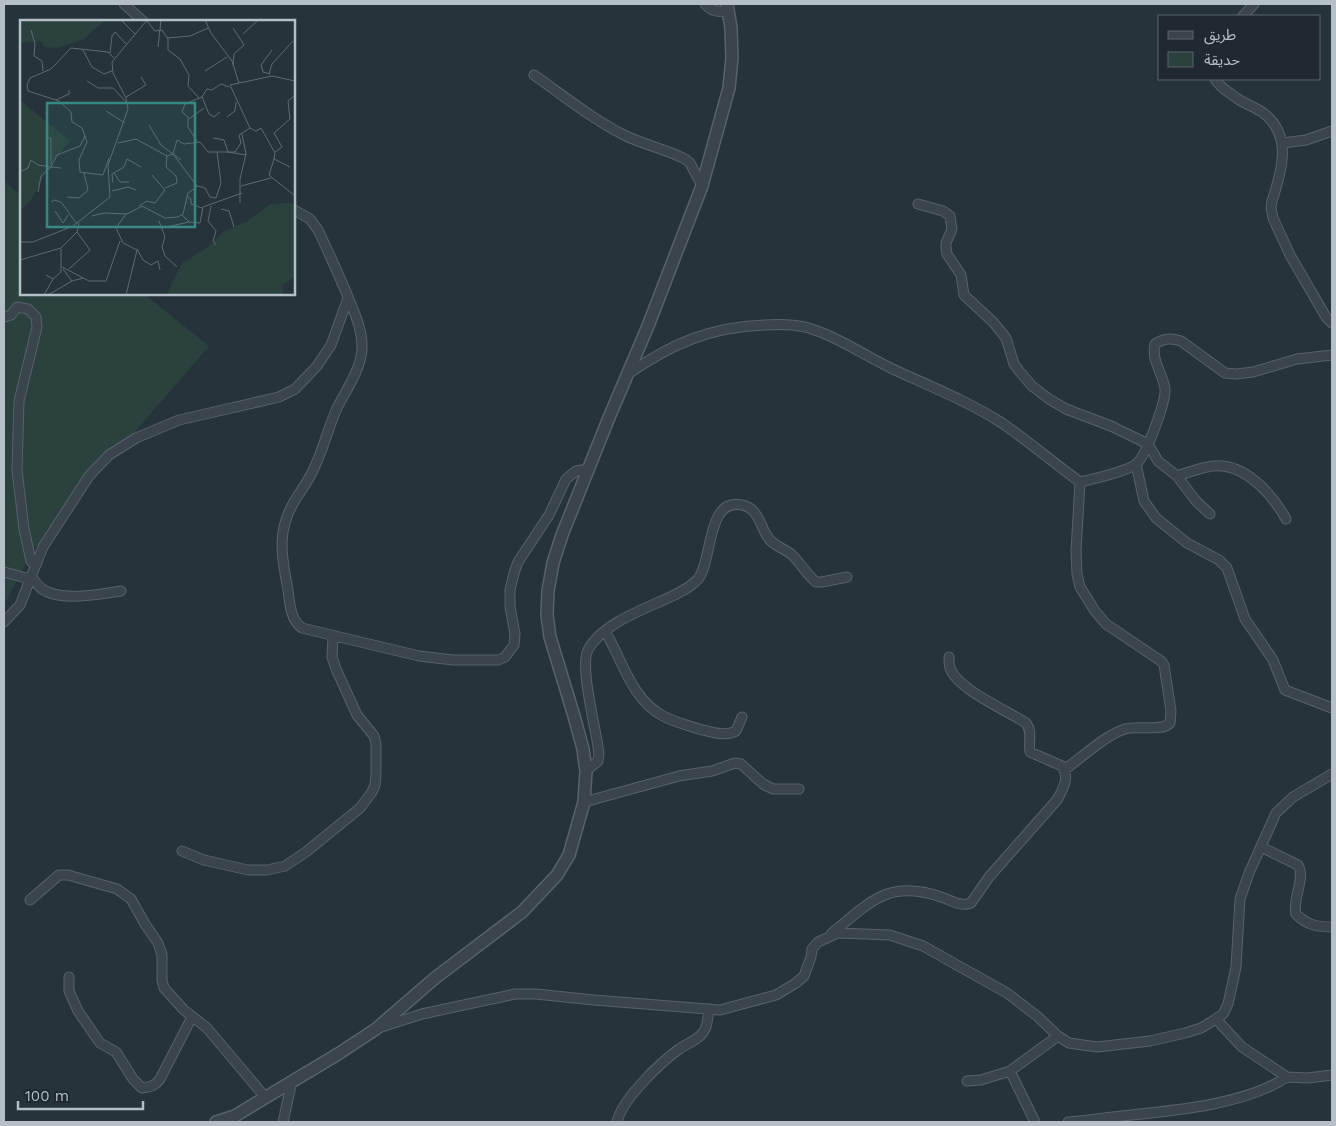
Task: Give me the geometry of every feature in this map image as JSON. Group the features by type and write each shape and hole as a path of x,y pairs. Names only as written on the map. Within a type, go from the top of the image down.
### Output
{"street":[{"path":"124,4 142,20"},
{"path":"705,4 713,10 723,12 727,7"},
{"path":"1244,15 1254,4"},
{"path":"216,1122 235,1116 376,1029 435,978 522,912 557,875 569,856 584,802 586,771 583,749 550,637 547,615 548,590 553,563 588,469 648,326 702,186 729,88 732,58 731,28 727,7"},
{"path":"534,75 598,121 635,141 685,159 693,168 702,186"},
{"path":"1215,80 1225,89 1262,112 1277,130 1283,143 1283,158 1271,208 1273,218 1290,254 1326,317 1332,323"},
{"path":"1283,143 1306,140 1332,131"},
{"path":"918,204 943,211 950,216 952,229 946,243 947,254 960,275 964,295 993,322 1006,338 1010,345 1014,364 1032,386 1066,409 1110,426 1148,444 1158,461 1178,476 1196,501 1210,514"},
{"path":"295,211 310,219 318,230 357,315 362,336 362,352 356,371 337,408 315,466 285,520 281,543 283,564 294,619 297,624 302,628 419,656 452,660 498,660 505,657 514,646 515,634 510,607 510,590 518,562 549,515 566,479 576,471 588,469"},
{"path":"4,622 20,605 43,547 89,476 109,455 136,438 179,420 279,397 295,389 317,366 331,345 348,298"},
{"path":"4,317 11,315 17,307 28,309 36,317 37,327 19,401 17,470 24,528 31,561 35,566"},
{"path":"628,374 651,358 678,344 708,333 753,326 791,325 806,327 842,342 894,370 960,400 1000,423 1080,482"},
{"path":"1080,482 1110,474 1136,464 1148,444 1165,396 1164,385 1154,353 1155,344 1160,340 1173,338 1181,341 1225,373 1236,374 1253,372 1297,359 1332,355"},
{"path":"1136,464 1144,501 1156,518 1187,543 1219,560 1227,568 1245,619 1273,660 1286,690 1332,708"},
{"path":"1178,476 1219,466 1234,470 1252,479 1271,495 1286,519"},
{"path":"1064,770 1115,733 1128,728 1165,727 1170,723 1171,711 1162,661 1106,624 1095,611 1078,580 1076,551 1080,482"},
{"path":"586,771 598,761 600,754 586,673 587,652 594,641 605,631 695,582 702,571 717,518 724,509 743,505 756,514 769,540 792,555 816,582 847,577"},
{"path":"4,572 26,578 31,577"},
{"path":"31,577 41,588 50,593 80,596 121,591"},
{"path":"605,631 637,691 662,716 693,727 722,734 736,731 742,717"},
{"path":"182,851 204,860 248,870 267,870 285,866 306,852 360,808 372,792 376,775 376,744 374,736 356,715 336,669 332,658 333,636"},
{"path":"376,1029 422,1014 515,994 536,994 720,1010 776,995 796,983 804,976 811,958 812,949 818,942 870,902 884,895 901,890 915,890 931,893 957,903 971,902 989,877 1057,800 1066,781 1064,770 1058,763 1032,754 1029,749 1029,726 969,689 951,671 949,656"},
{"path":"584,802 679,776 712,771 735,763 741,764 768,787 773,789 799,789"},
{"path":"826,937 838,933 890,935 922,946 1007,992 1058,1036 1069,1043 1080,1046 1097,1047 1150,1041 1201,1028 1223,1014 1232,992 1236,967 1240,899 1276,812 1284,804 1332,774"},
{"path":"1261,847 1298,865 1300,868 1301,875 1296,901 1296,914 1309,924 1332,927"},
{"path":"30,900 59,876 68,875 117,889 127,895 136,905 144,924 158,943 162,955 164,988 192,1017 207,1028 265,1097"},
{"path":"69,978 69,991 78,1011 100,1042 116,1052 133,1079 142,1088 149,1088 160,1079 192,1017"},
{"path":"617,1122 625,1104 648,1078 671,1055 702,1034 708,1023 709,1009"},
{"path":"1216,1019 1242,1047 1287,1077 1308,1078 1332,1075"},
{"path":"967,1081 981,1080 1010,1071 1058,1036"},
{"path":"1010,1071 1035,1122"},
{"path":"1068,1122 1173,1111 1222,1102 1264,1090 1287,1077"},
{"path":"283,1122 292,1082"}],"green space":[{"path":"4,181 20,194 20,295 145,295 209,346 33,550 4,605"}]}
